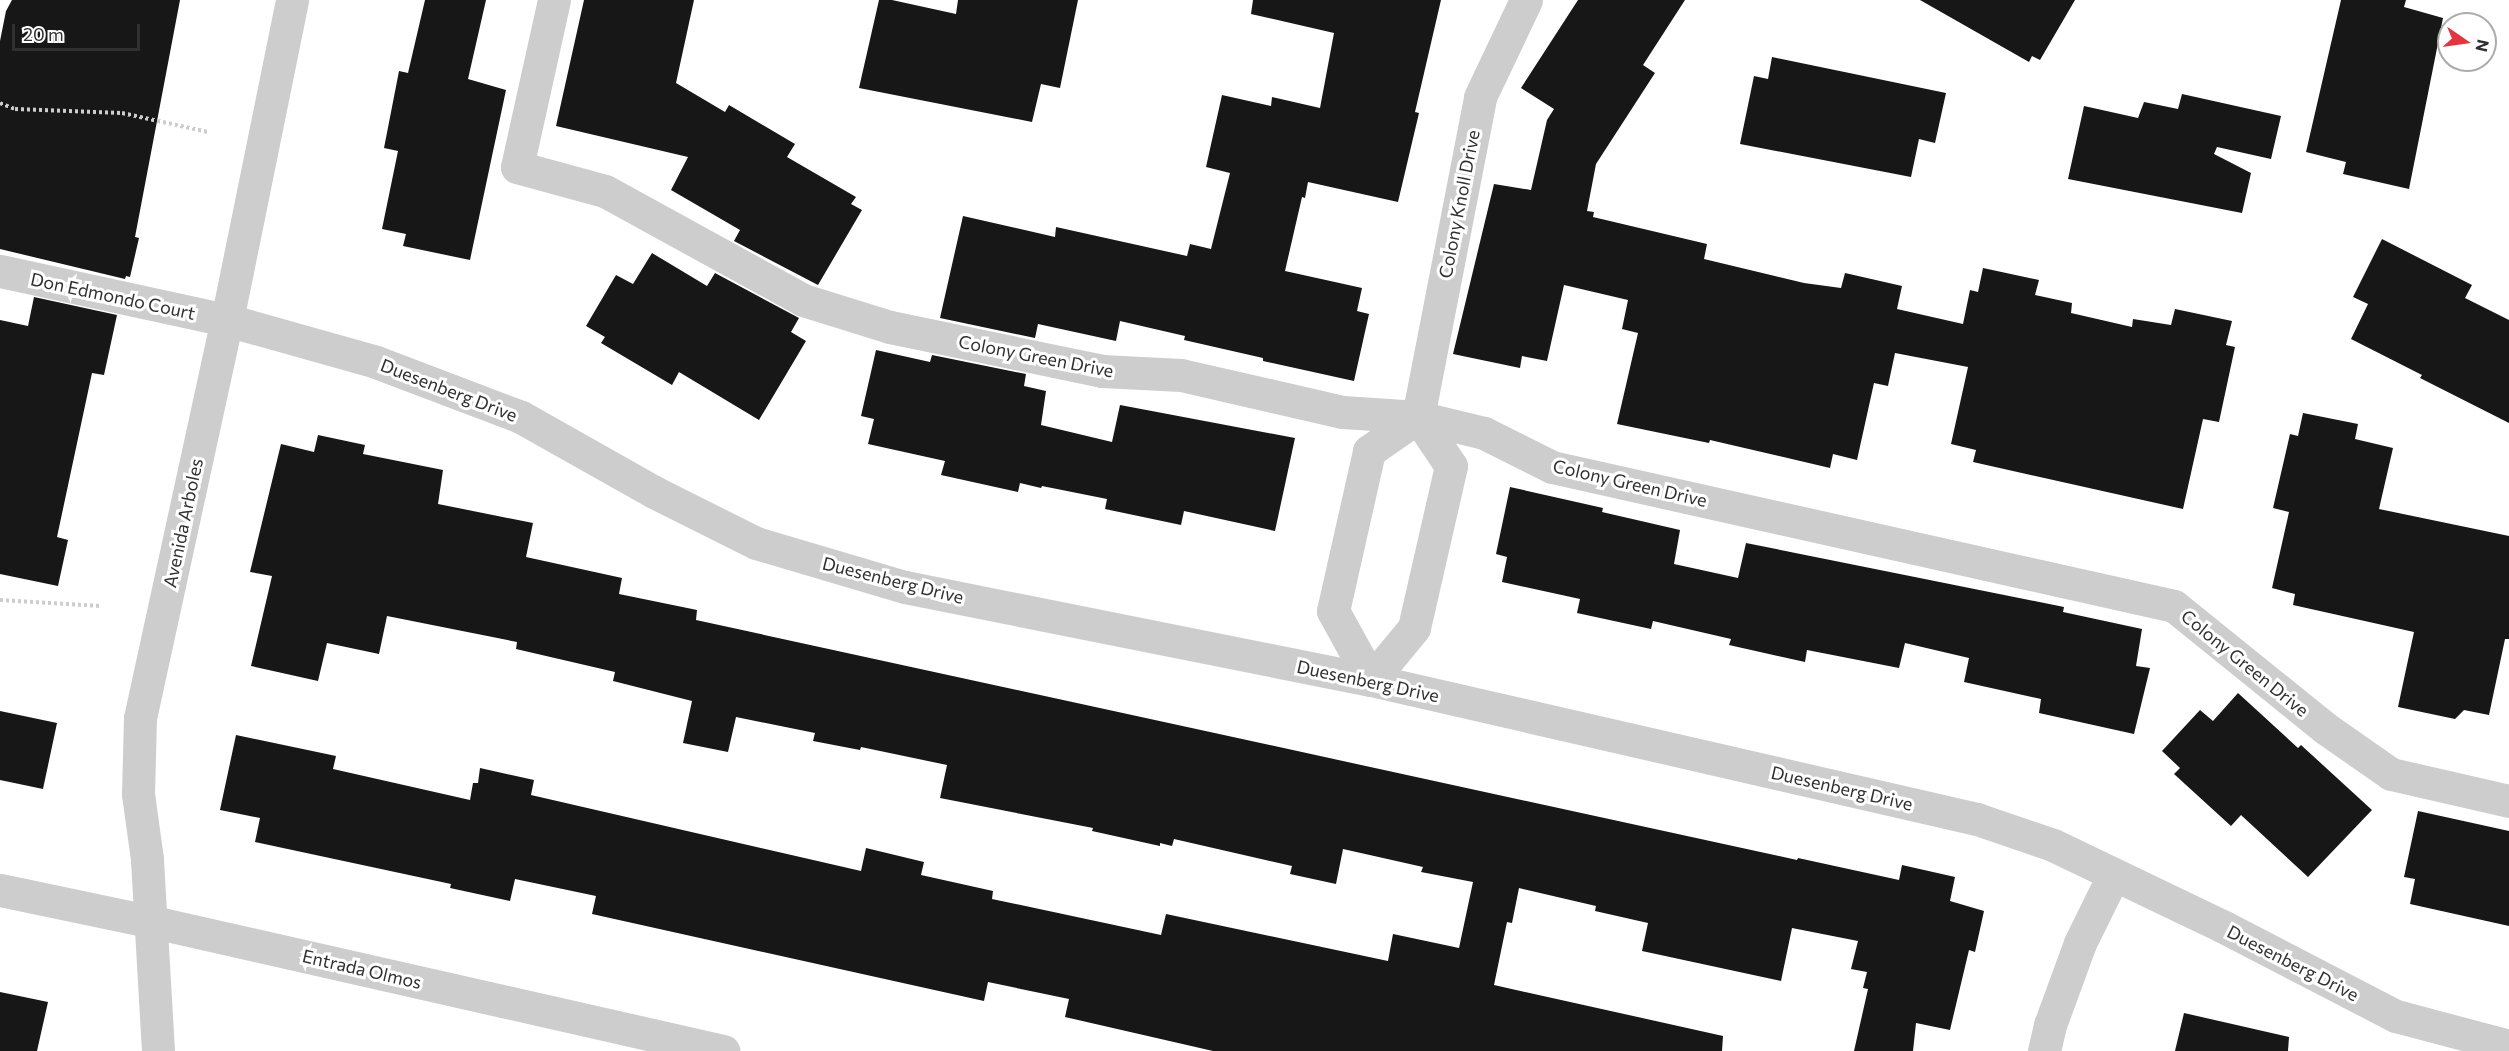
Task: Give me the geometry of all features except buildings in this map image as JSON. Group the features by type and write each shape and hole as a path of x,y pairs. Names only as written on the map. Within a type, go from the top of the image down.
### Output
{"street":[{"name":"Avenida Arboles","path":"158,1051 147,859 138,794 140,718 227,320 292,0"},
{"name":"Colony Green Drive","path":"554,0 517,167 605,191 803,300 890,327 1102,371 1181,375 1343,412 1418,417 1484,433 1552,467 2174,606 2325,728 2391,774 2509,801"},
{"name":"Colony Knoll Drive","path":"1418,417 1479,97 1526,0"},
{"name":"Don Edmondo Court","path":"0,272 227,320"},
{"name":"Duesenberg Drive","path":"227,320 376,362 521,417 654,492 756,543 905,587 1371,680 1977,819 2053,845 2112,876 2234,932 2396,1016 2509,1046"},
{"path":"1418,417 1451,466 1414,628 1371,680 1333,611 1369,451 1418,417"},
{"path":"2044,1051 2050,1025 2080,943 2112,876"},
{"name":"Entrada Olmos","path":"0,890 149,921 720,1051"}],"path":[{"path":"0,103 15,109 122,113 208,132"},
{"path":"0,600 101,606"}]}
